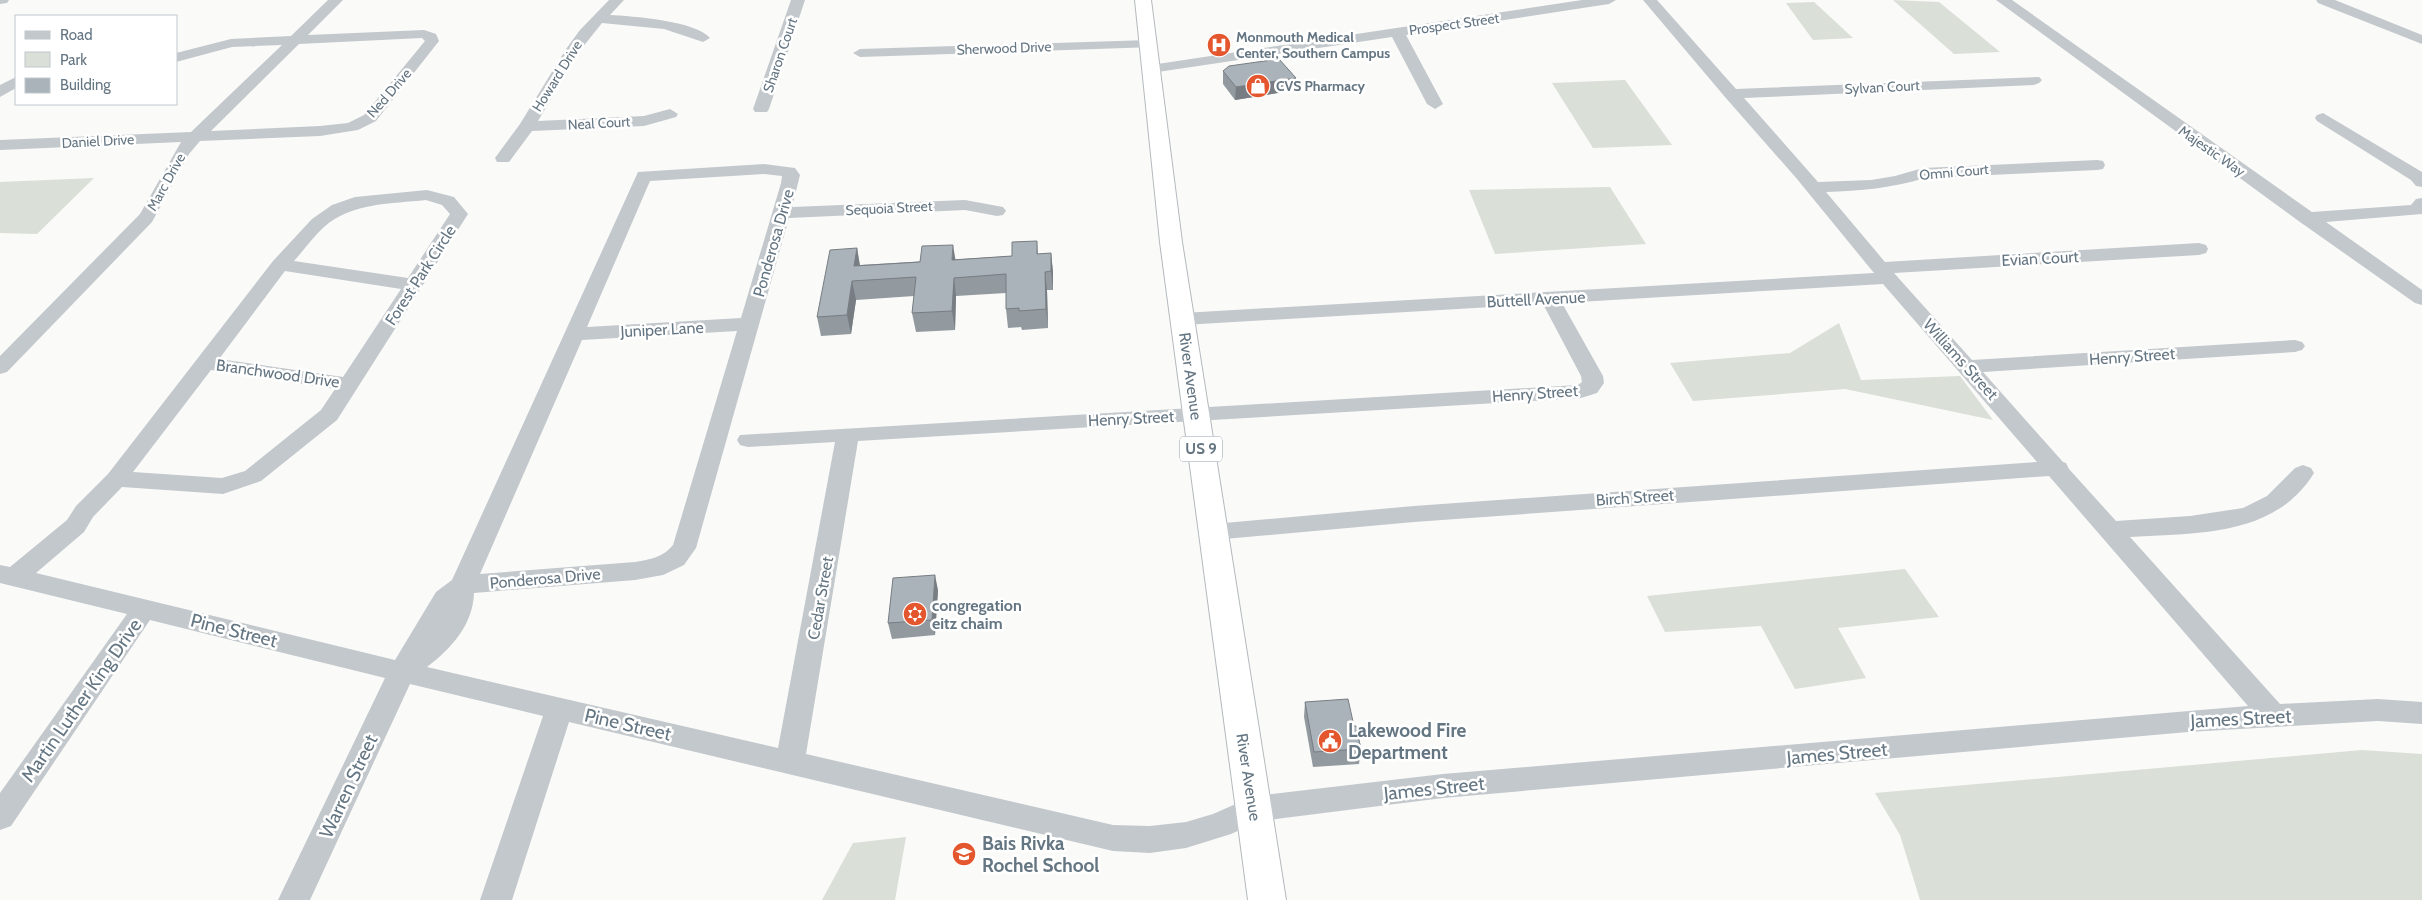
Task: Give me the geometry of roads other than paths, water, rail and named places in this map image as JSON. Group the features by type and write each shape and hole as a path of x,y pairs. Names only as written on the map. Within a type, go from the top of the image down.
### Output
{"highway":[{"name":"River Avenue","path":"1142,0 1171,242 1267,900"}],"street":[{"name":"Marc Drive","path":"0,368 146,218 162,194 178,157 197,136 336,0"},
{"name":"Howard Drive","path":"503,158 527,126 571,52 585,33 617,0"},
{"name":"Sharon Court","path":"761,110 798,0"},
{"name":"Prospect Street","path":"1150,56 1397,32 1609,0"},
{"name":"Williams Street","path":"1650,0 1885,273 2058,468 2274,717"},
{"name":"Majestic Way","path":"2003,0 2422,300"},
{"path":"2323,0 2422,40"},
{"path":"600,19 655,22 676,26 703,38"},
{"path":"1397,32 1435,104"},
{"name":"Ned Drive","path":"197,136 320,131 360,124 379,108 432,41 432,37 424,34 297,39"},
{"path":"178,57 231,44 297,39"},
{"name":"Sherwood Drive","path":"860,52 1150,56"},
{"name":"Sylvan Court","path":"1730,94 2034,80"},
{"path":"0,92 15,83"},
{"name":"Neal Court","path":"527,126 644,121 670,114"},
{"path":"2323,118 2417,176 2422,182"},
{"name":"Daniel Drive","path":"0,145 197,136"},
{"name":"Omni Court","path":"1812,187 1871,185 1898,181 1923,173 2097,166"},
{"name":"Ponderosa Drive","path":"402,672 446,599 462,586 644,176 764,169 789,172 791,175 790,183 782,213 684,548 675,560 663,566 634,571 494,581 462,586"},
{"name":"Forest Park Circle","path":"7,575 76,526 84,512 116,479 280,265 318,223 338,209 361,200 427,195 448,201 459,214 329,415 254,476 223,486 116,479"},
{"path":"2306,218 2368,215 2416,210 2422,202"},
{"name":"Sequoia Street","path":"782,213 965,205 997,212"},
{"name":"Evian Court","path":"1885,273 2199,248"},
{"path":"280,265 414,285"},
{"name":"Buttell Avenue","path":"1183,319 1550,299 1885,273"},
{"name":"Henry Street","path":"748,440 1581,391 1589,388 1593,383 1592,376 1550,299"},
{"name":"Juniper Lane","path":"574,334 749,324"},
{"name":"Henry Street","path":"1968,367 2295,346"},
{"name":"Branchwood Drive","path":"206,363 349,384"},
{"name":"Cedar Street","path":"790,762 848,434"},
{"name":"Birch Street","path":"1213,532 1414,514 2058,468"},
{"path":"2111,530 2230,520 2263,509 2287,493 2303,473"},
{"name":"Pine Street","path":"7,575 402,672 1103,836 1145,841 1179,838 1232,822 1254,809"},
{"name":"Martin Luther King Drive","path":"0,817 145,608"},
{"name":"Warren Street","path":"294,900 402,672"},
{"path":"496,900 560,708"},
{"name":"James Street","path":"1254,809 1443,786 2188,721 2378,710 2422,713"}],"place":[{"name":"Monmouth Medical Center, Southern Campus","path":"1219,45"},
{"name":"CVS Pharmacy","path":"1258,86"},
{"name":"congregation eitz chaim","path":"915,614"},
{"name":"Lakewood Fire Department","path":"1330,741"},
{"name":"Bais Rivka Rochel School","path":"964,854"}]}
